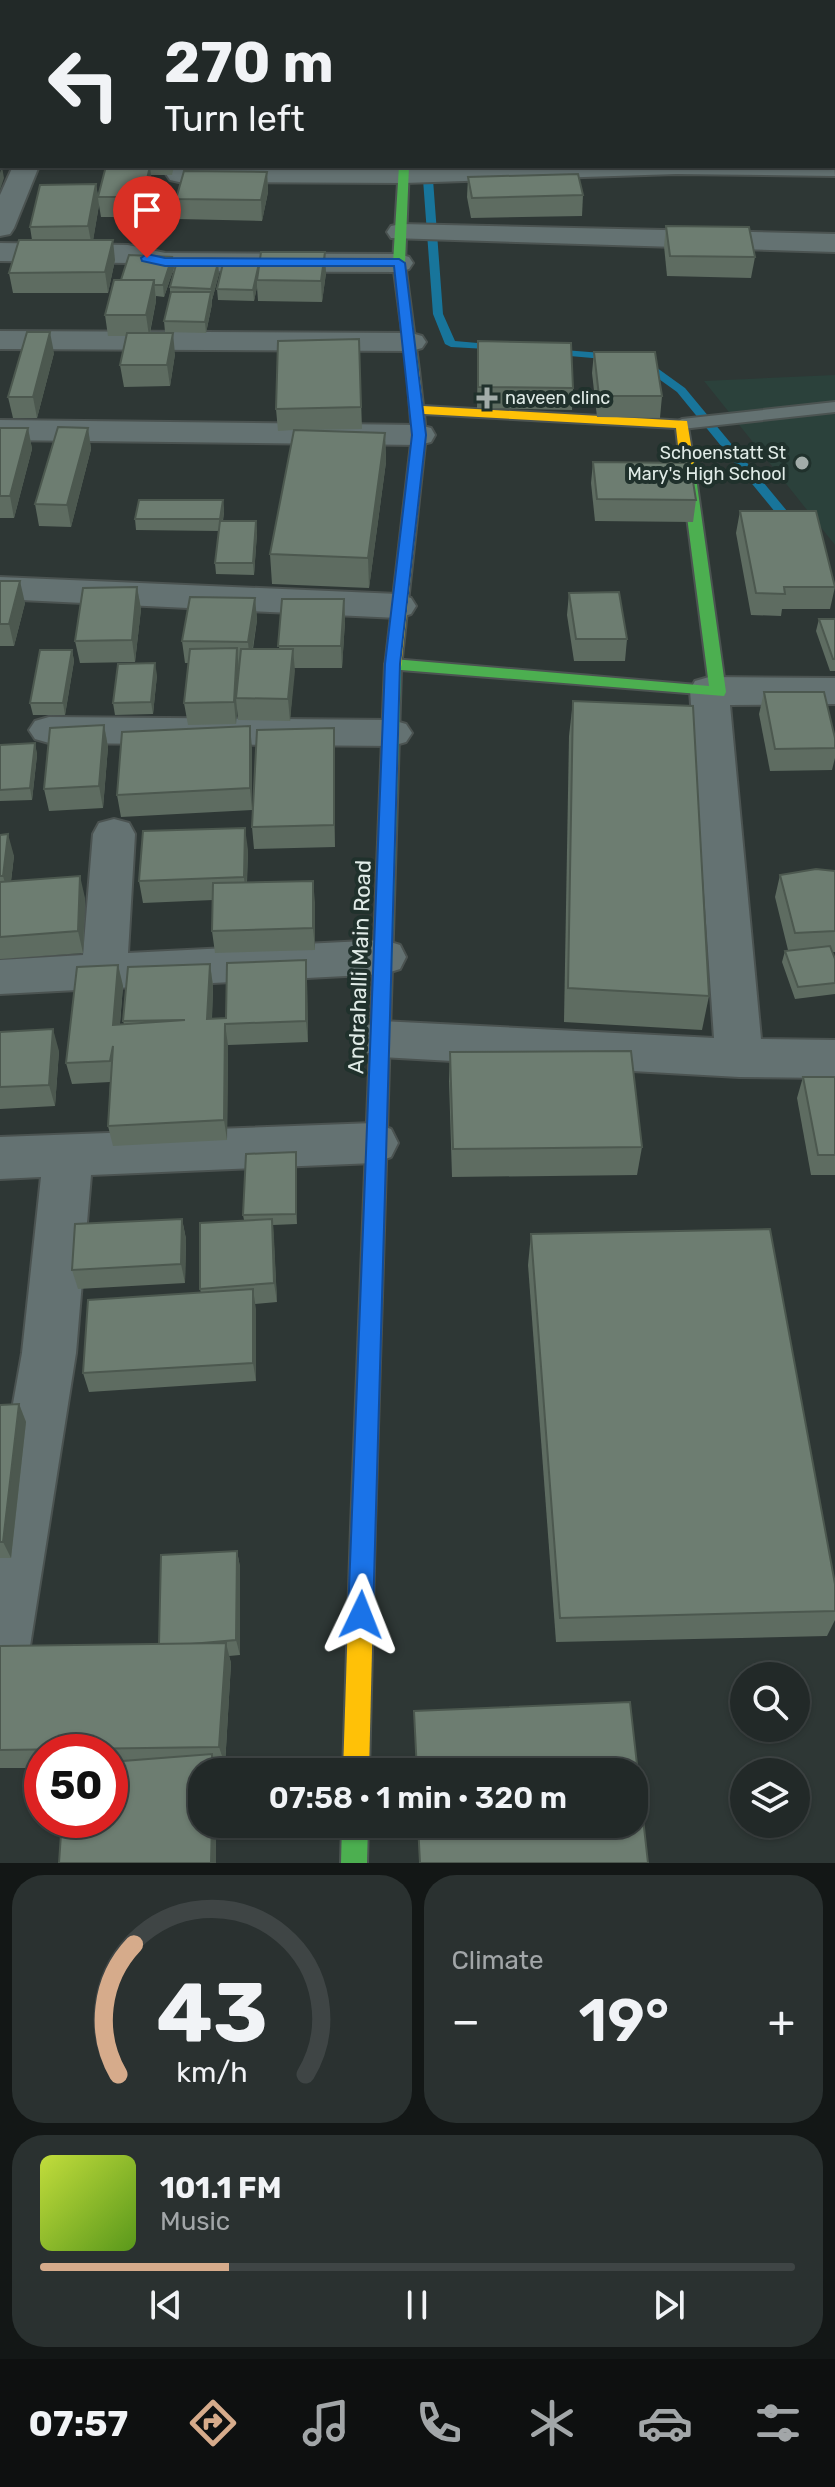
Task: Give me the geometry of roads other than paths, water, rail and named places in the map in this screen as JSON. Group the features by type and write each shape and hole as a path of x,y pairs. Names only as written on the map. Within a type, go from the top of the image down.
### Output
{"main road":[{"name":"Andrahalli Main Road","path":"356,1758 374,1143 381,1039 393,664 418,422 411,342 399,263 404,170"},
{"path":"393,664 713,691 682,424 418,422"},
{"path":"354,1863 355,1838"}],"street":[{"path":"0,228 25,168"},
{"path":"180,168 179,174 538,168"},
{"path":"401,232 835,243"},
{"path":"0,252 128,254 165,262 399,263"},
{"path":"0,340 411,342"},
{"path":"0,430 418,422"},
{"path":"0,588 398,606"},
{"path":"739,1058 713,691 835,691"},
{"path":"49,730 392,733"},
{"path":"104,973 114,834"},
{"path":"0,977 384,957"},
{"path":"381,1039 739,1058 835,1059"},
{"path":"0,1158 374,1143"},
{"path":"0,1646 49,1353 68,1156"}],"lane":[{"path":"682,424 835,407"}],"waterway":[{"path":"427,168 438,314 451,344 500,348"},
{"path":"551,352 615,357"},
{"path":"642,362 681,390 793,526"}],"place":[{"name":"naveen clinc","path":"487,398"},
{"name":"Schoenstatt St Mary's High School","path":"802,463"}]}
